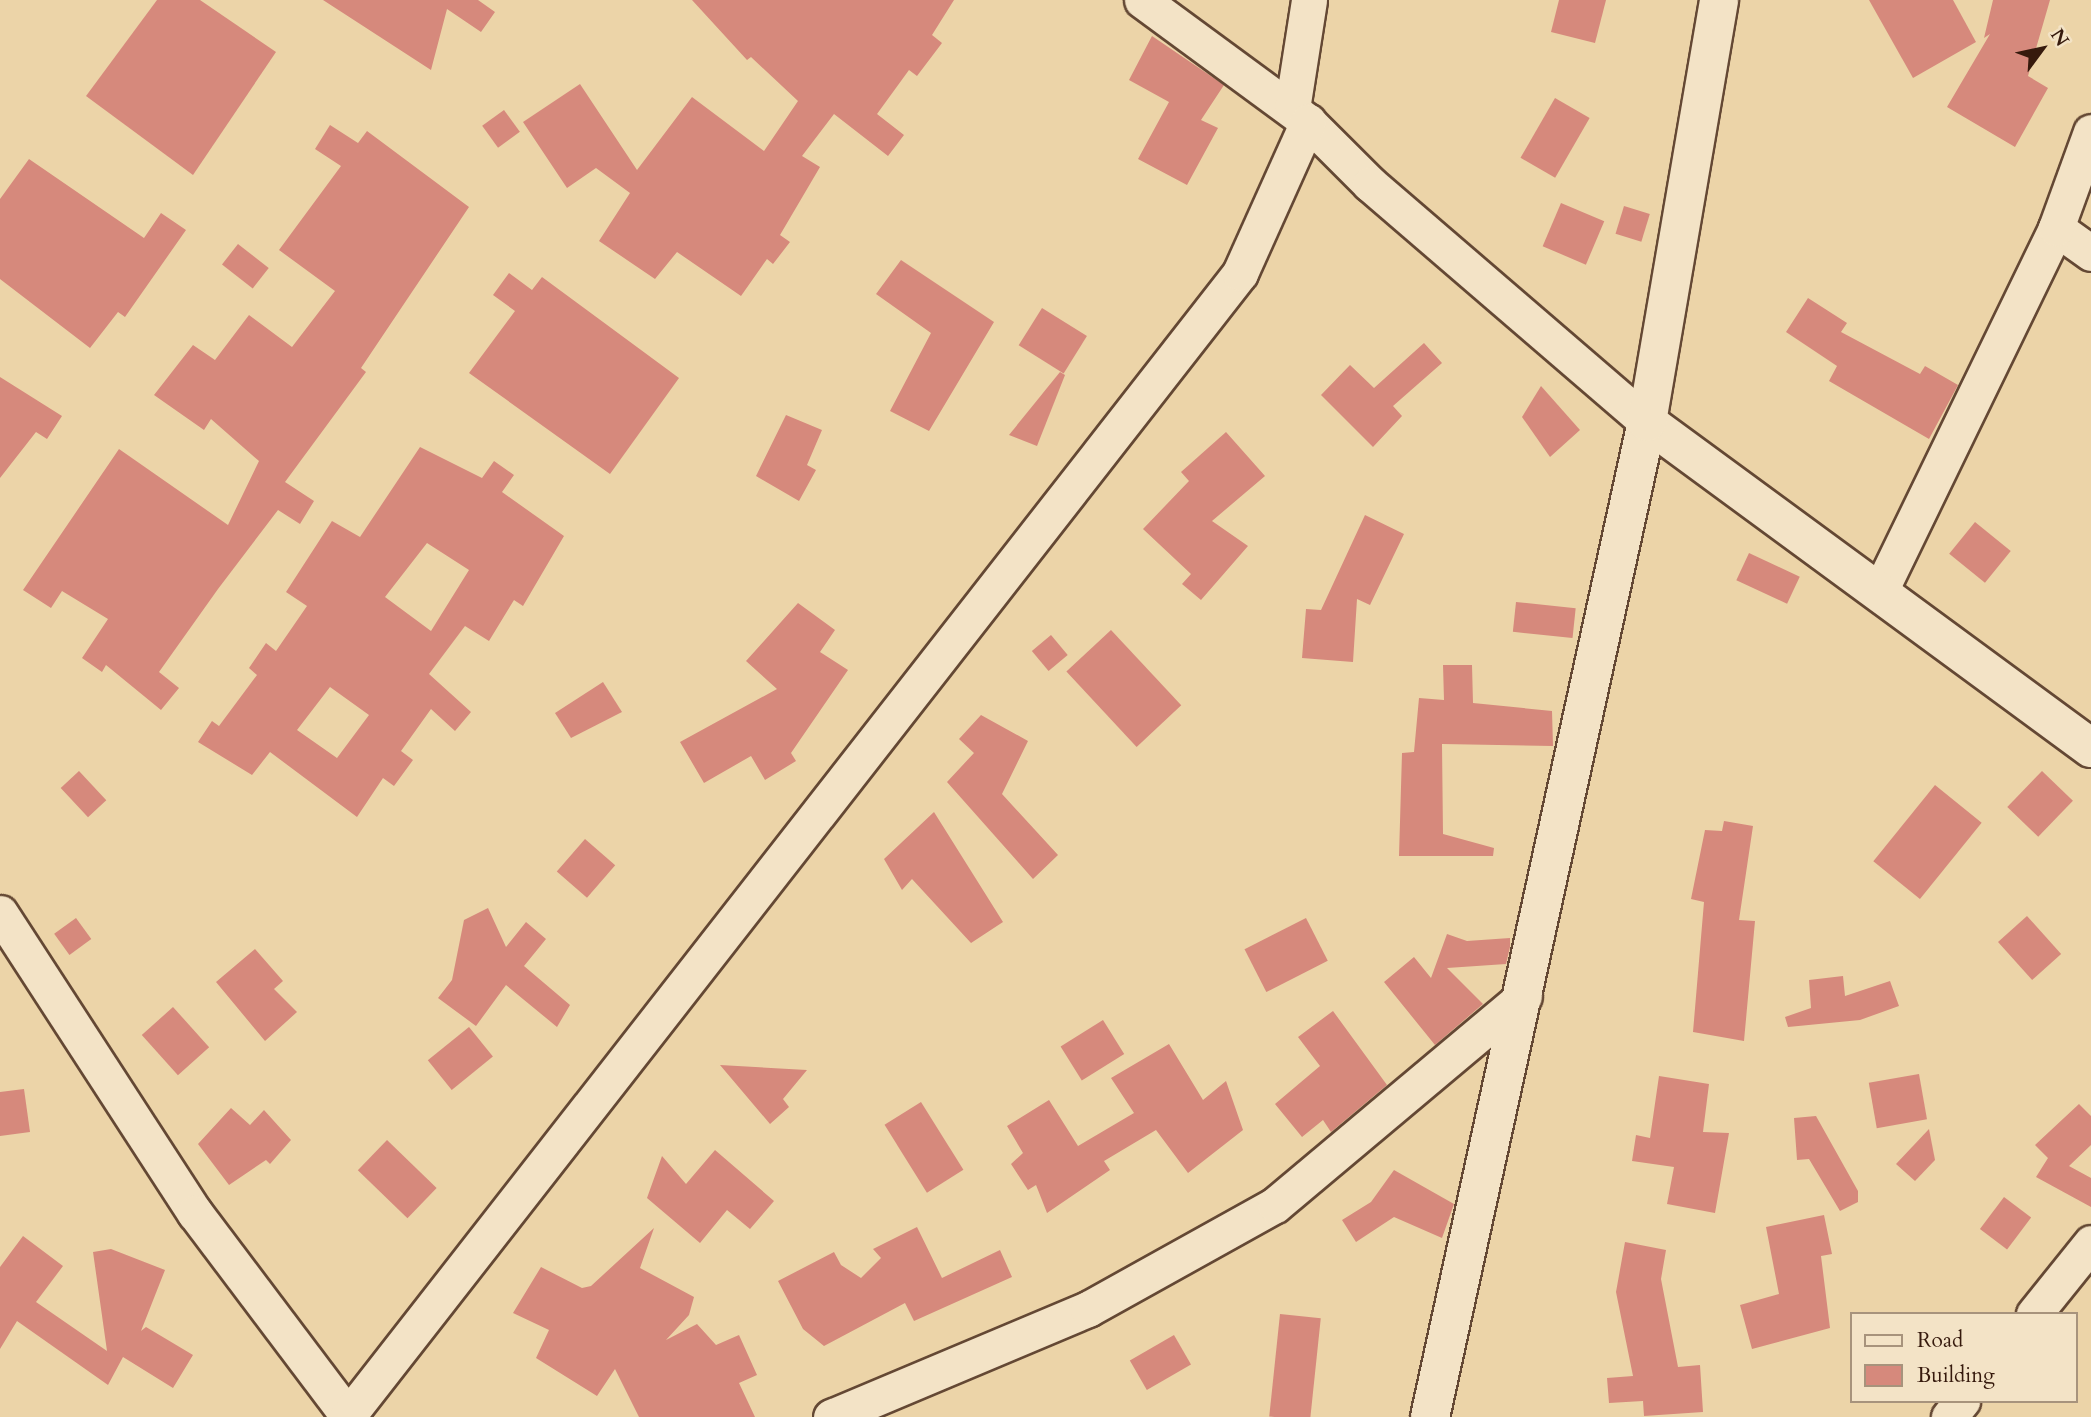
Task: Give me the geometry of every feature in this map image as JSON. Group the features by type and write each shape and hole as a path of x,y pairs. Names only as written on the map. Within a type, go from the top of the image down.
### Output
{"main road":[{"path":"1430,1417 1524,996 1647,422 1719,0"},
{"path":"1647,422 2091,748"}],"street":[{"path":"1142,0 1300,116 1647,422"},
{"path":"0,913 195,1213 347,1416 1240,273 1300,116 1309,0"},
{"path":"1879,593 2056,228 2091,132"},
{"path":"2056,228 2091,253"},
{"path":"831,1417 1088,1308 1275,1205 1524,996"},
{"path":"2036,1312 2091,1243"}],"building":[{"path":"157,0 200,0 276,52 193,175 86,96"},
{"path":"323,0 478,0 495,12 481,32 447,9 431,70"},
{"path":"692,0 954,0 932,35 942,43 917,76 909,70 877,114 904,135 888,156 834,114 802,156 820,167 780,235 790,242 773,264 767,259 741,296 677,252 655,279 599,241 630,193 596,168 567,188 523,122 580,84 637,170 692,97 764,151 798,101 751,57 747,60"},
{"path":"1559,0 1606,0 1595,43 1551,32"},
{"path":"1869,0 1953,0 1976,42 1913,78"},
{"path":"1993,0 2050,0 2028,76 2048,88 2015,147 1947,107 1990,34 1984,38"},
{"path":"1152,36 1224,85 1201,120 1218,128 1187,185 1138,159 1169,102 1129,80"},
{"path":"1555,98 1590,118 1555,178 1520,158"},
{"path":"504,110 520,132 498,148 482,126"},
{"path":"330,125 358,143 367,131 469,207 361,368 366,372 285,482 314,501 300,524 278,510 159,672 179,688 161,710 106,665 102,672 82,658 108,619 62,591 51,608 23,590 119,449 228,525 259,461 211,419 204,430 154,395 193,345 215,360 249,315 292,347 335,291 279,250 341,166 315,149"},
{"path":"29,159 144,238 161,213 186,230 125,317 118,312 90,348 0,279 0,199"},
{"path":"1561,203 1604,221 1586,265 1543,246"},
{"path":"1624,206 1650,214 1641,242 1616,234"},
{"path":"238,244 269,268 253,288 222,264"},
{"path":"901,260 994,322 929,431 890,411 931,333 876,294"},
{"path":"509,273 532,290 542,277 679,378 610,474 469,373 515,311 493,295"},
{"path":"1808,298 1847,323 1841,332 1920,374 1925,366 1958,385 1929,439 1829,381 1837,366 1786,332"},
{"path":"1042,308 1087,336 1064,373 1019,345"},
{"path":"1424,343 1442,363 1393,406 1402,416 1373,447 1321,395 1350,365 1374,388"},
{"path":"1060,372 1065,375 1037,446 1009,435"},
{"path":"0,377 62,416 47,439 36,432 0,478"},
{"path":"1541,386 1580,430 1550,457 1522,417"},
{"path":"786,415 822,430 807,465 816,470 799,501 756,476"},
{"path":"1226,432 1265,476 1212,521 1248,546 1201,600 1182,584 1191,574 1143,529 1189,481 1181,472"},
{"path":"420,447 482,478 494,461 514,475 502,492 564,536 523,606 514,600 489,641 465,626 429,674 471,712 455,731 431,709 401,751 413,760 394,786 383,778 357,817 270,752 252,775 198,742 212,721 219,726 257,675 249,668 266,643 276,651 307,606 286,592 332,521 360,537","holes":["427,543 469,570 431,631 385,597","330,687 369,715 337,758 297,730"]},
{"path":"1365,515 1404,534 1370,605 1357,599 1353,662 1302,658 1306,609 1321,610"},
{"path":"1975,522 2011,551 1985,583 1949,554"},
{"path":"1749,553 1800,577 1787,604 1736,580"},
{"path":"1516,602 1576,608 1573,638 1513,632"},
{"path":"798,603 835,630 820,652 848,670 791,753 796,761 765,780 751,756 704,783 680,742 777,689 746,661"},
{"path":"1111,630 1181,705 1137,747 1066,672"},
{"path":"1051,635 1068,655 1049,671 1032,651"},
{"path":"1443,665 1472,665 1473,703 1552,711 1553,746 1442,744 1443,834 1494,848 1493,856 1399,856 1402,753 1414,752 1419,698 1444,700"},
{"path":"603,682 622,712 571,738 555,713"},
{"path":"981,715 1028,741 1002,794 1058,855 1033,879 947,782 974,753 959,739"},
{"path":"79,771 106,800 88,817 61,788"},
{"path":"2042,771 2073,801 2038,837 2007,807"},
{"path":"1935,785 1982,823 1920,899 1873,861"},
{"path":"934,812 1003,922 971,943 912,879 902,890 884,859"},
{"path":"1724,821 1753,826 1739,920 1755,921 1744,1041 1693,1032 1704,902 1691,899 1705,830 1722,831"},
{"path":"585,839 615,865 587,898 557,871"},
{"path":"488,908 506,947 526,922 546,939 524,966 570,1005 557,1027 506,985 476,1026 438,998 452,980 464,920"},
{"path":"2027,916 2061,954 2032,980 1998,942"},
{"path":"76,918 91,939 69,955 54,934"},
{"path":"1306,918 1328,961 1266,992 1245,949"},
{"path":"1447,934 1467,941 1510,938 1510,947 1506,964 1447,968 1483,1004 1435,1045 1384,982 1414,957 1431,978"},
{"path":"255,949 283,981 274,989 297,1012 265,1041 216,982"},
{"path":"1843,976 1845,996 1890,981 1899,1006 1860,1020 1788,1027 1785,1017 1811,1008 1809,980"},
{"path":"173,1007 209,1047 178,1075 142,1035"},
{"path":"1333,1011 1387,1085 1331,1132 1323,1120 1302,1137 1275,1104 1320,1066 1298,1037"},
{"path":"1103,1020 1124,1054 1082,1080 1061,1046"},
{"path":"469,1027 493,1057 452,1090 428,1060"},
{"path":"1169,1044 1203,1100 1226,1081 1243,1130 1188,1173 1156,1130 1104,1161 1110,1170 1047,1213 1036,1185 1028,1190 1011,1164 1023,1153 1007,1126 1049,1100 1078,1146 1134,1113 1111,1078"},
{"path":"720,1065 807,1070 783,1099 789,1107 770,1124"},
{"path":"1919,1074 1927,1119 1877,1128 1869,1083"},
{"path":"1659,1076 1709,1084 1703,1132 1729,1133 1715,1213 1667,1204 1674,1167 1632,1161 1636,1135 1650,1138"},
{"path":"24,1089 30,1132 0,1136 0,1092"},
{"path":"921,1102 963,1170 927,1193 885,1125"},
{"path":"2079,1104 2091,1116 2091,1145 2069,1166 2091,1178 2091,1207 2036,1177 2048,1158 2035,1145"},
{"path":"231,1108 250,1125 264,1110 291,1140 270,1164 266,1160 229,1185 198,1144"},
{"path":"1816,1116 1858,1191 1858,1202 1840,1211 1809,1159 1797,1160 1794,1118"},
{"path":"1929,1129 1935,1160 1915,1181 1896,1164"},
{"path":"387,1140 437,1188 407,1218 358,1170"},
{"path":"715,1150 774,1201 750,1229 727,1210 700,1243 647,1198 662,1156 686,1184"},
{"path":"1394,1170 1454,1204 1442,1238 1394,1217 1356,1242 1342,1220 1371,1202"},
{"path":"2004,1197 2031,1217 2007,1249 1980,1229"},
{"path":"1824,1215 1832,1254 1821,1256 1830,1328 1752,1349 1740,1305 1779,1294 1766,1227"},
{"path":"917,1227 942,1278 1000,1250 1012,1277 914,1321 905,1303 824,1346 803,1329 778,1281 834,1252 841,1265 861,1278 881,1258 873,1249"},
{"path":"654,1228 640,1268 694,1297 689,1315 666,1340 697,1324 716,1345 739,1335 757,1375 739,1383 755,1417 639,1417 615,1369 597,1396 536,1358 549,1330 513,1313 541,1267 582,1288 591,1286"},
{"path":"23,1236 63,1266 36,1302 107,1351 93,1252 111,1249 165,1270 141,1331 146,1327 193,1355 173,1388 123,1357 108,1385 17,1321 0,1349 0,1267"},
{"path":"1625,1242 1666,1250 1661,1279 1678,1367 1700,1365 1703,1412 1644,1416 1643,1401 1609,1403 1607,1378 1633,1376 1616,1292"},
{"path":"1280,1314 1321,1318 1310,1417 1269,1416"},
{"path":"1174,1335 1191,1364 1147,1390 1130,1360"}]}
